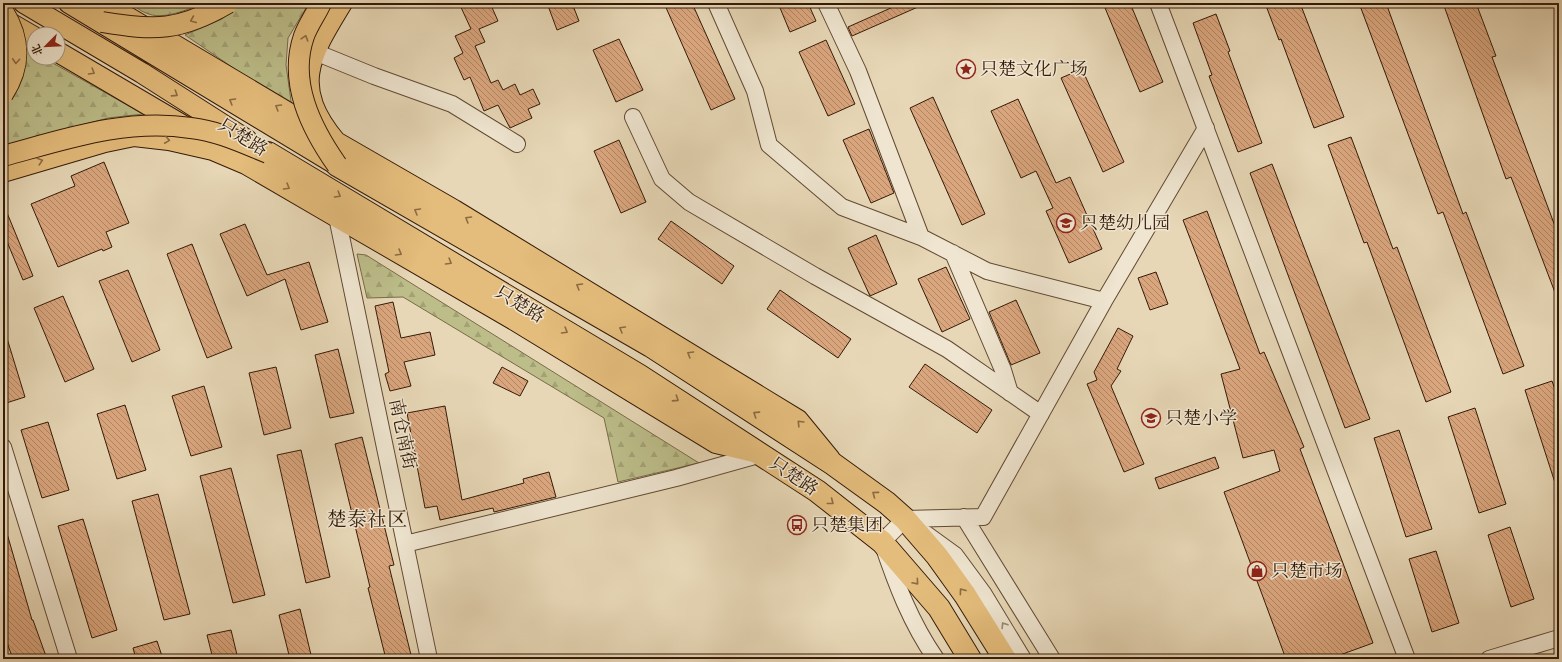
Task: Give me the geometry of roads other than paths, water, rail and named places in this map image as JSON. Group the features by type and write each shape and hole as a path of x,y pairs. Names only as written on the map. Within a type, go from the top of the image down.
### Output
{"highway":[{"name":"只楚路","path":"268,153 640,376 817,491 882,542 939,608 970,659"},
{"name":"只楚路","path":"337,164 651,346 834,464 905,519 937,556 965,595 1005,659"}],"main road":[{"name":"只楚路","path":"24,3 142,73 268,153"},
{"name":"只楚路","path":"69,3 103,13 337,164"},
{"path":"103,13 129,27 170,27 181,25 228,3"},
{"path":"322,3 304,35 300,56 300,87 305,106 321,141 337,164"},
{"path":"336,142 324,127 312,105 308,76 317,45 342,3"},
{"path":"3,11 12,28 16,47 14,74 3,94"},
{"path":"103,13 336,142 461,214 798,420 834,464"},
{"path":"3,19 26,32"},
{"path":"66,57 246,164 516,321 716,443 762,454"},
{"path":"3,156 108,129 135,125 192,128 224,136 268,153"},
{"path":"3,172 105,142 134,136 169,140 206,148 246,164"}],"street":[{"path":"716,3 756,91 769,145 842,207 921,237 987,271 1104,301"},
{"path":"826,3 858,71 921,237"},
{"path":"1158,3 1407,659"},
{"path":"315,52 374,76 452,104 517,144"},
{"path":"633,117 662,179 688,202 815,276 946,349 1041,414"},
{"path":"936,659 921,638 905,605 882,542 905,519 983,517 1104,301 1206,128"},
{"name":"南仓南街","path":"337,217 429,659"},
{"path":"953,254 1003,370 1010,393"},
{"path":"3,447 69,659"},
{"path":"406,544 676,478 762,454"},
{"path":"964,517 1052,659"},
{"path":"905,519 955,555 984,593 1023,659"},
{"path":"1489,659 1559,638"}],"place":[{"name":"只楚文化广场","path":"966,69"},
{"name":"只楚幼儿园","path":"1066,223"},
{"name":"只楚小学","path":"1151,418"},
{"name":"只楚集团","path":"797,525"},
{"name":"只楚市场","path":"1257,571"}],"district":[{"name":"楚泰社区","path":"367,519"}]}
